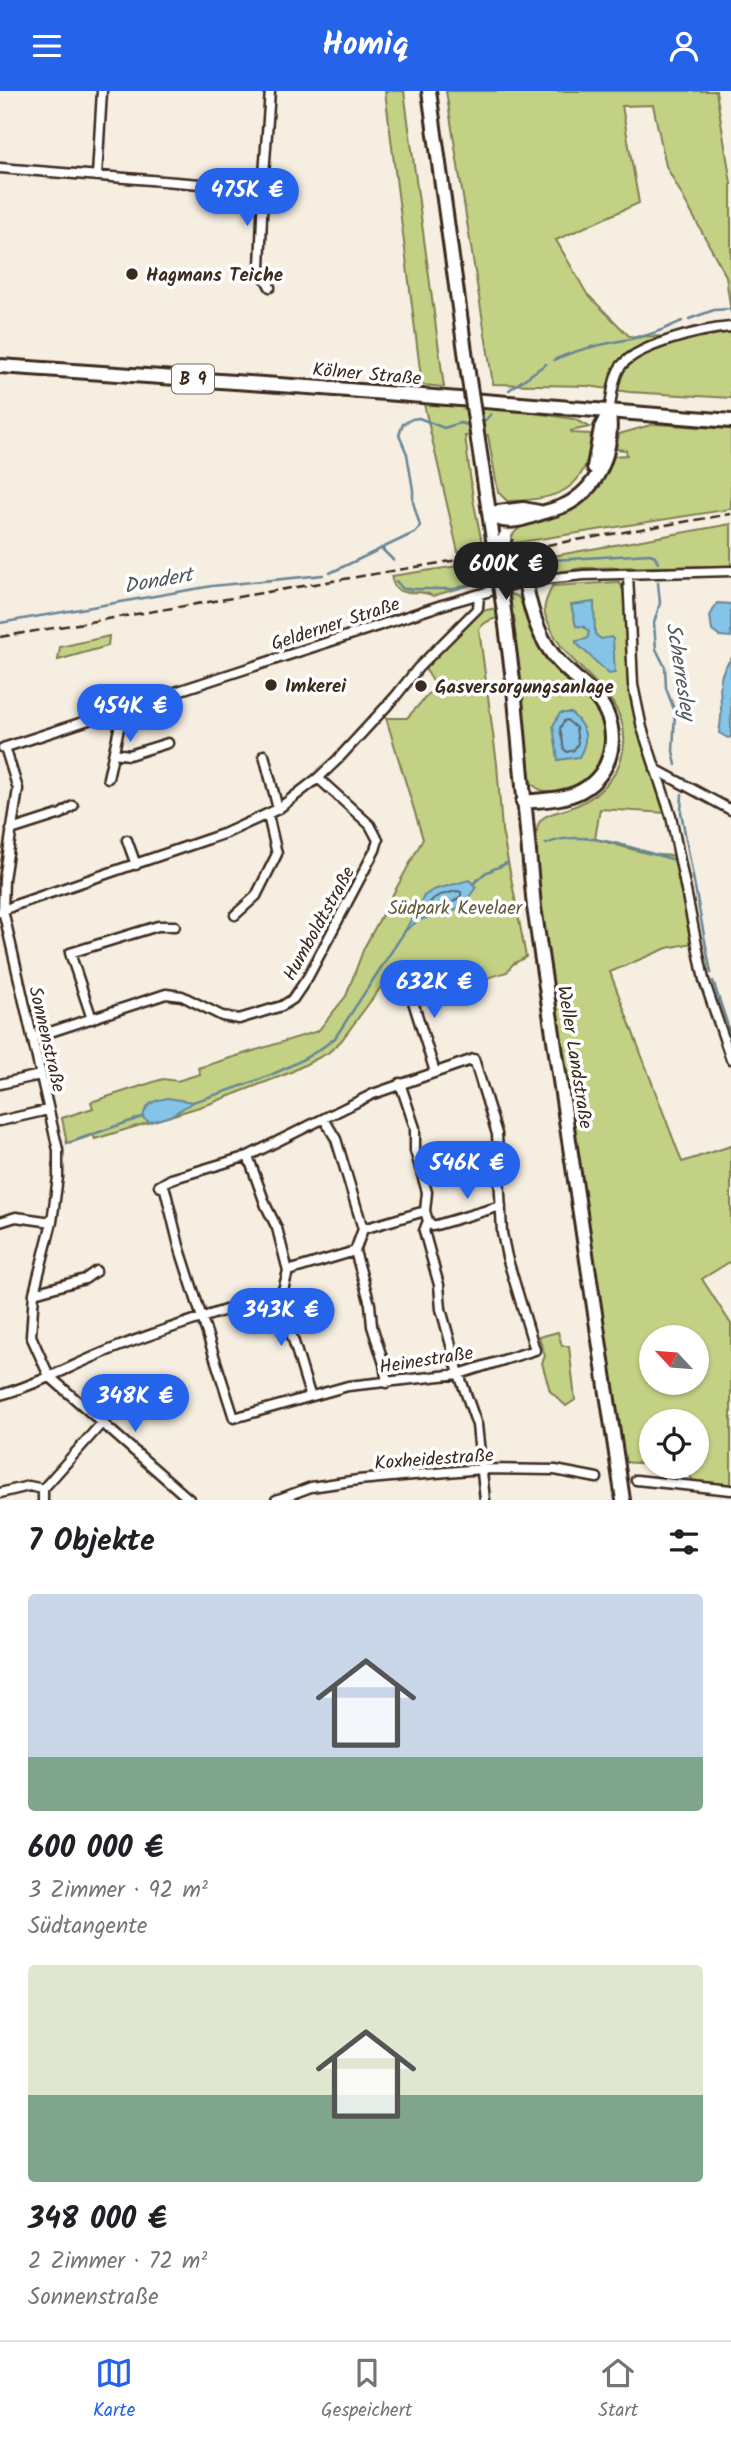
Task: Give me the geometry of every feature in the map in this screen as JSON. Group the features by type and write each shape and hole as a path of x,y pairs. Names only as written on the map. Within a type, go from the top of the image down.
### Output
{"main road":[{"path":"429,91 488,513 499,538 517,521"},
{"name":"Kölner Straße","path":"0,366 323,388 731,421"},
{"path":"488,513 501,520 517,521 571,502 596,479 605,457 611,428 609,412"},
{"path":"488,513 523,509 542,512"},
{"name":"Weller Landstraße","path":"499,538 498,571 514,688 534,907 623,1500"},
{"path":"523,802 562,797 589,785 605,768 612,751 613,737 608,717 599,702 556,660 543,641 533,617 525,581"}],"street":[{"path":"97,176 103,91"},
{"path":"270,91 260,268 270,287"},
{"path":"0,168 263,189"},
{"path":"609,412 614,380 625,361 633,355 690,333 731,327"},
{"name":"Gelderner Straße","path":"2,748 525,581 584,575 731,571"},
{"path":"628,574 634,685 642,728 671,816 704,980 731,1059"},
{"path":"1,911 226,833 278,809 318,778 396,697 418,668 478,608 479,595"},
{"path":"108,778 120,724 119,710"},
{"path":"114,753 129,755 168,743"},
{"name":"Sonnenstraße","path":"2,748 15,773 18,789 3,865 1,911 58,1150 58,1177 52,1222 34,1293 32,1336 49,1376 190,1500"},
{"path":"264,755 278,809"},
{"path":"655,769 731,810"},
{"name":"Humboldtstraße","path":"32,1038 166,994 182,996 222,1016 239,1019 282,1006 293,999 308,977 375,850 378,839 370,825 318,778"},
{"path":"11,830 61,814 73,806"},
{"path":"235,915 256,896 278,854 268,815"},
{"path":"127,840 136,865"},
{"path":"92,1019 70,953 158,926 176,926"},
{"path":"405,976 435,1072"},
{"name":"Heinestraße","path":"474,1059 497,1134 502,1233 507,1257 535,1350 459,1374 348,1386 234,1418 179,1246 165,1189 159,1186 172,1179 248,1156 373,1094 435,1072 474,1059"},
{"path":"0,1084 40,1075"},
{"path":"400,1083 415,1128 415,1151 427,1192 425,1211 428,1221 433,1226 501,1206"},
{"path":"0,1121 48,1110"},
{"path":"324,1119 336,1139 363,1229 355,1251 387,1383"},
{"path":"0,1395 29,1387 49,1376 151,1334 283,1290 288,1271 277,1228 248,1156"},
{"path":"363,1229 425,1211"},
{"path":"0,1222 16,1217 52,1222"},
{"path":"428,1221 424,1231 439,1285 441,1309 477,1425 485,1500"},
{"path":"288,1271 355,1251"},
{"path":"34,1293 85,1279 96,1271"},
{"path":"279,1293 310,1395"},
{"path":"43,1500 43,1489 101,1424"},
{"name":"Koxheidestraße","path":"276,1500 311,1487 481,1469 555,1470 597,1478"},
{"path":"635,1480 731,1490"},
{"path":"0,1493 29,1486 43,1489"}],"green space":[{"path":"385,91 404,91 444,387 422,385"},
{"path":"446,91 716,91 731,183 731,313 726,276 666,166 653,105 622,106 639,203 556,240 587,294 629,336 704,337 731,332 731,398 629,392 588,386 493,384"},
{"path":"424,404 520,411 574,419 589,427 571,431 572,433 591,434 584,468 577,480 567,489 541,498 507,501 498,492 488,435 465,436 483,548 458,552"},
{"path":"654,424 731,429 731,509 508,544 520,527 569,510 585,500 600,483 614,456 627,455 626,450 616,449 619,434"},
{"path":"731,524 731,566 582,568 512,580 508,564"},
{"path":"485,562 488,580 433,596 420,592 402,592 391,576"},
{"path":"619,582 625,597 627,657 633,698 647,755 667,813 600,809 595,839 646,853 676,855 693,943 667,948 610,972 682,1162 731,1146 731,1261 702,1279 731,1324 731,1486 694,1482 692,1479 709,1479 709,1409 639,1409 639,1463 623,1462 536,886 532,833 537,832 538,824 543,818 589,799 606,785 622,756 623,726 607,695 558,642 546,616 546,600 552,586"},
{"name":"Südpark Kevelaer","path":"510,594 517,596 531,625 588,692 605,721 608,734 603,761 591,777 561,791 544,791 537,788 527,774 512,624 515,623 514,616 490,620 482,625 479,629 497,764 502,830 526,957 513,964 507,972 448,990 440,965 384,983 341,1041 328,1053 289,1073 209,1104 95,1139 93,1135 67,1144 62,1118 93,1108 91,1102 163,1079 177,1081 200,1074 198,1068 318,1031 346,996 364,948 423,839 386,718 407,718 436,686 424,667 481,608 482,611 511,605"},
{"path":"109,636 108,646 58,660 60,647"},
{"path":"558,1332 562,1346 569,1346 575,1400 566,1406 550,1391 542,1363 545,1356 539,1337"}],"water":[{"path":"594,602 595,634 601,639 613,639 615,673 609,674 576,643 587,639 589,632 584,627 576,626 571,605"},
{"path":"717,603 731,604 731,637 719,636 712,631 710,616"},
{"path":"731,659 731,737 728,738 719,733 720,683 723,671"},
{"path":"560,713 571,713 583,728 585,738 579,757 558,760 553,726"},
{"path":"469,880 476,887 464,904 453,911 419,920 405,931 424,896 433,890"},
{"path":"168,1098 193,1102 170,1116 150,1122 143,1118 151,1103"}],"waterway":[{"name":"Dondert","path":"689,319 714,310 731,309"},
{"name":"Dondert","path":"554,360 586,349 651,334 682,321"},
{"name":"Dondert","path":"509,390 546,364"},
{"name":"Dondert","path":"482,424 491,414"},
{"name":"Dondert","path":"330,573 416,532 420,526 413,502 407,454 399,435 403,424 419,418 444,428 460,423 472,426"},
{"name":"Scherresley","path":"381,548 393,560"},
{"name":"Scherresley","path":"507,570 553,560 650,554 655,556 658,563"},
{"name":"Dondert","path":"0,623 212,586 323,575"},
{"name":"Scherresley","path":"396,581 403,589 455,589 488,577"},
{"name":"Scherresley","path":"658,583 660,603 654,623 656,649 665,667 666,688 675,712 673,751 676,765"},
{"name":"Scherresley","path":"682,794 681,812 711,973"},
{"path":"546,844 561,839 594,839 676,860"},
{"path":"474,883 485,873 507,863"},
{"path":"193,1102 248,1084 285,1068 335,1038 405,931"},
{"name":"Scherresley","path":"713,981 731,1035"},
{"path":"68,1143 142,1117"}],"railway":[{"path":"0,637 731,514"}],"place":[{"name":"Hagmans Teiche","path":"132,274"},
{"name":"Imkerei","path":"271,685"},
{"name":"Gasversorgungsanlage","path":"421,686"}]}
